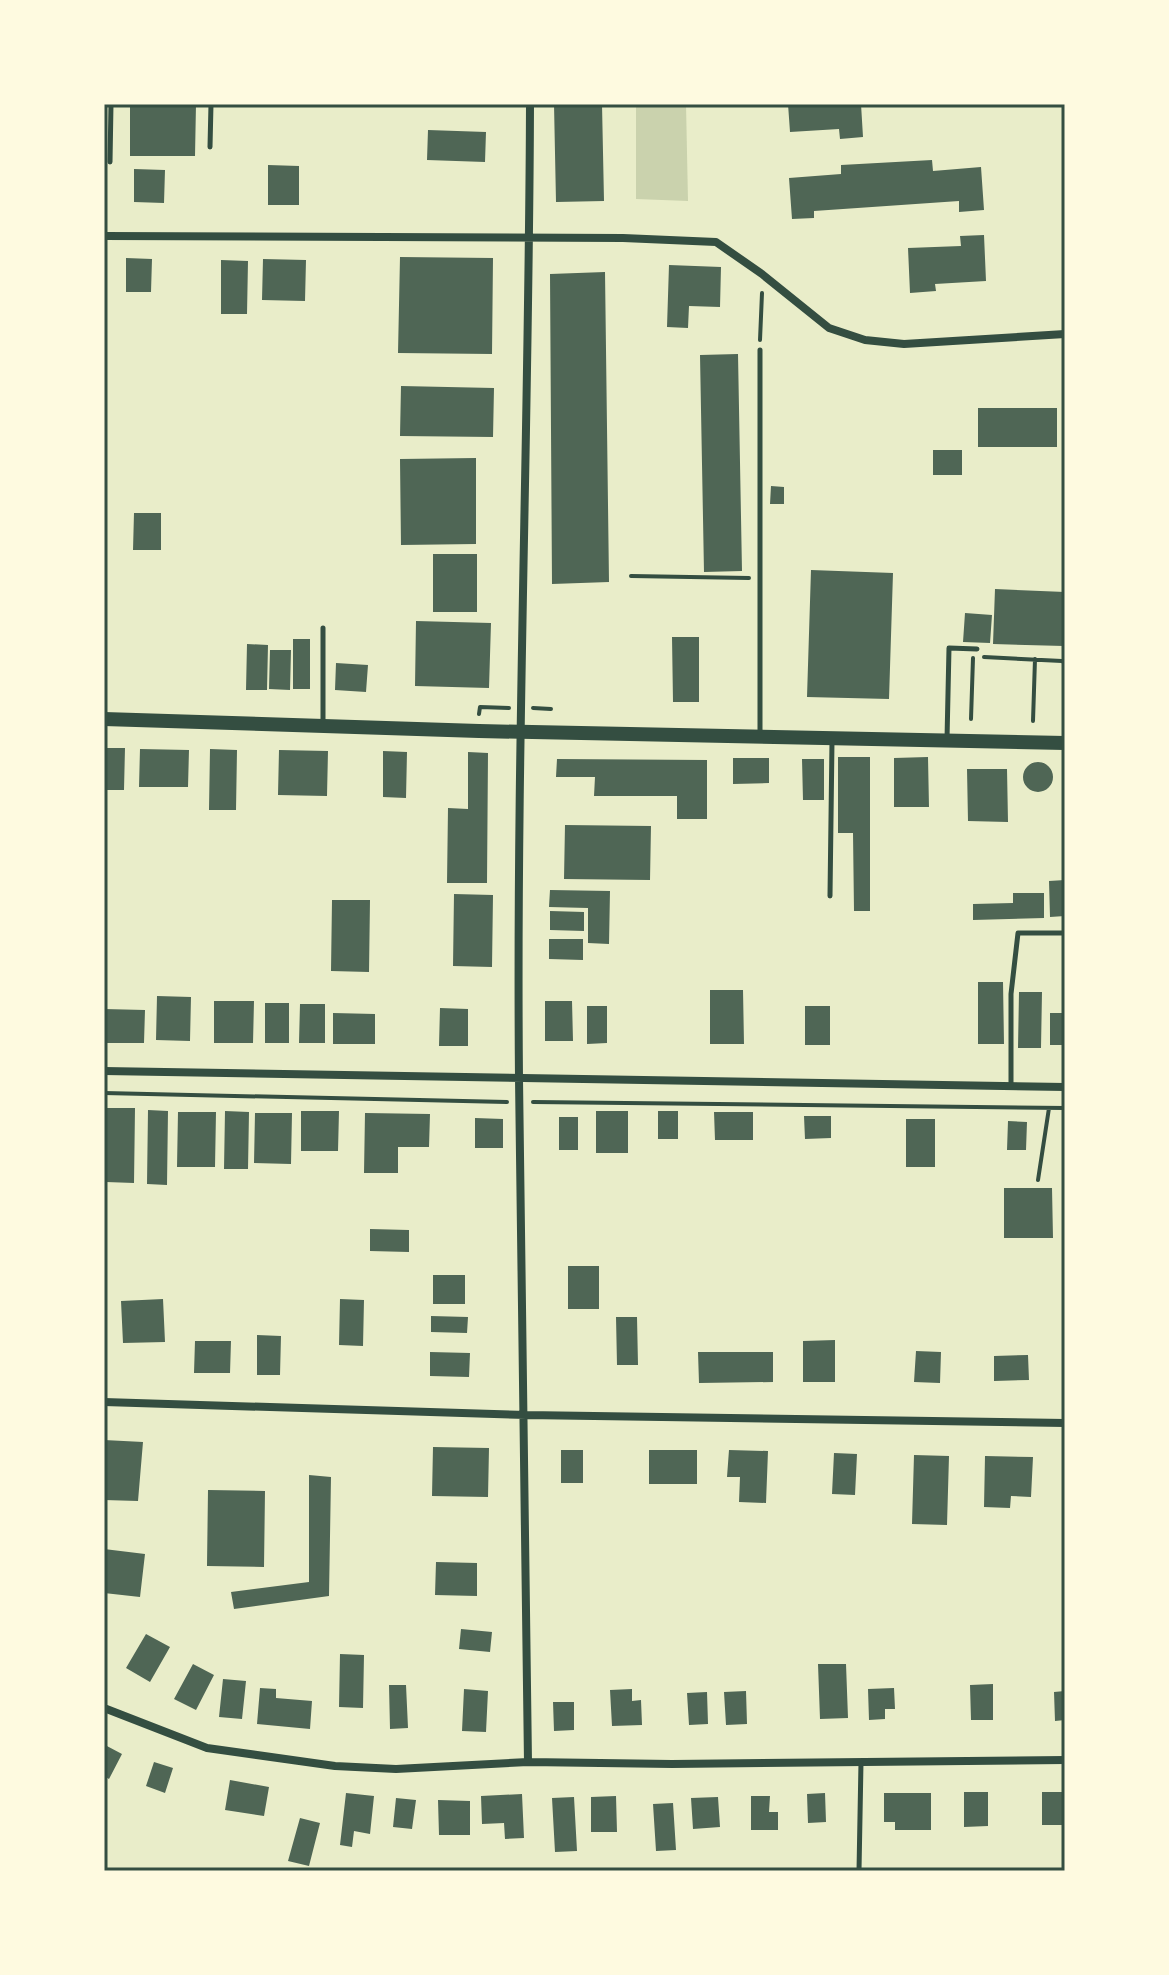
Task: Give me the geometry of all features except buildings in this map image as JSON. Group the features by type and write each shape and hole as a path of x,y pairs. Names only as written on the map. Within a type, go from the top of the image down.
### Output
{"street":[{"path":"528,1762 526,1415 519,1079 520,731 530,104"},
{"path":"104,236 530,237 716,242 829,328 865,340 904,344 1065,334"},
{"path":"104,719 1065,743"},
{"path":"104,1071 1065,1087"},
{"path":"104,1402 526,1415 1065,1423"},
{"path":"104,1708 207,1748 297,1761 396,1769 528,1762 1065,1760"}],"lane":[{"path":"110,162 111,104"},
{"path":"210,147 211,104"},
{"path":"760,350 760,736"},
{"path":"323,628 323,725"},
{"path":"947,740 949,648 977,649"},
{"path":"830,896 832,738"},
{"path":"1011,1087 1011,994 1018,933 1065,933"},
{"path":"859,1871 861,1762"}],"path":[{"path":"760,350 762,274"},
{"path":"631,576 760,578"},
{"path":"971,719 973,657 1064,660"},
{"path":"1033,721 1035,659"},
{"path":"104,1093 507,1102"},
{"path":"533,1102 1065,1108"},
{"path":"1038,1180 1049,1108"}],"green space":[{"path":"636,104 686,104 688,201 636,199"}]}
